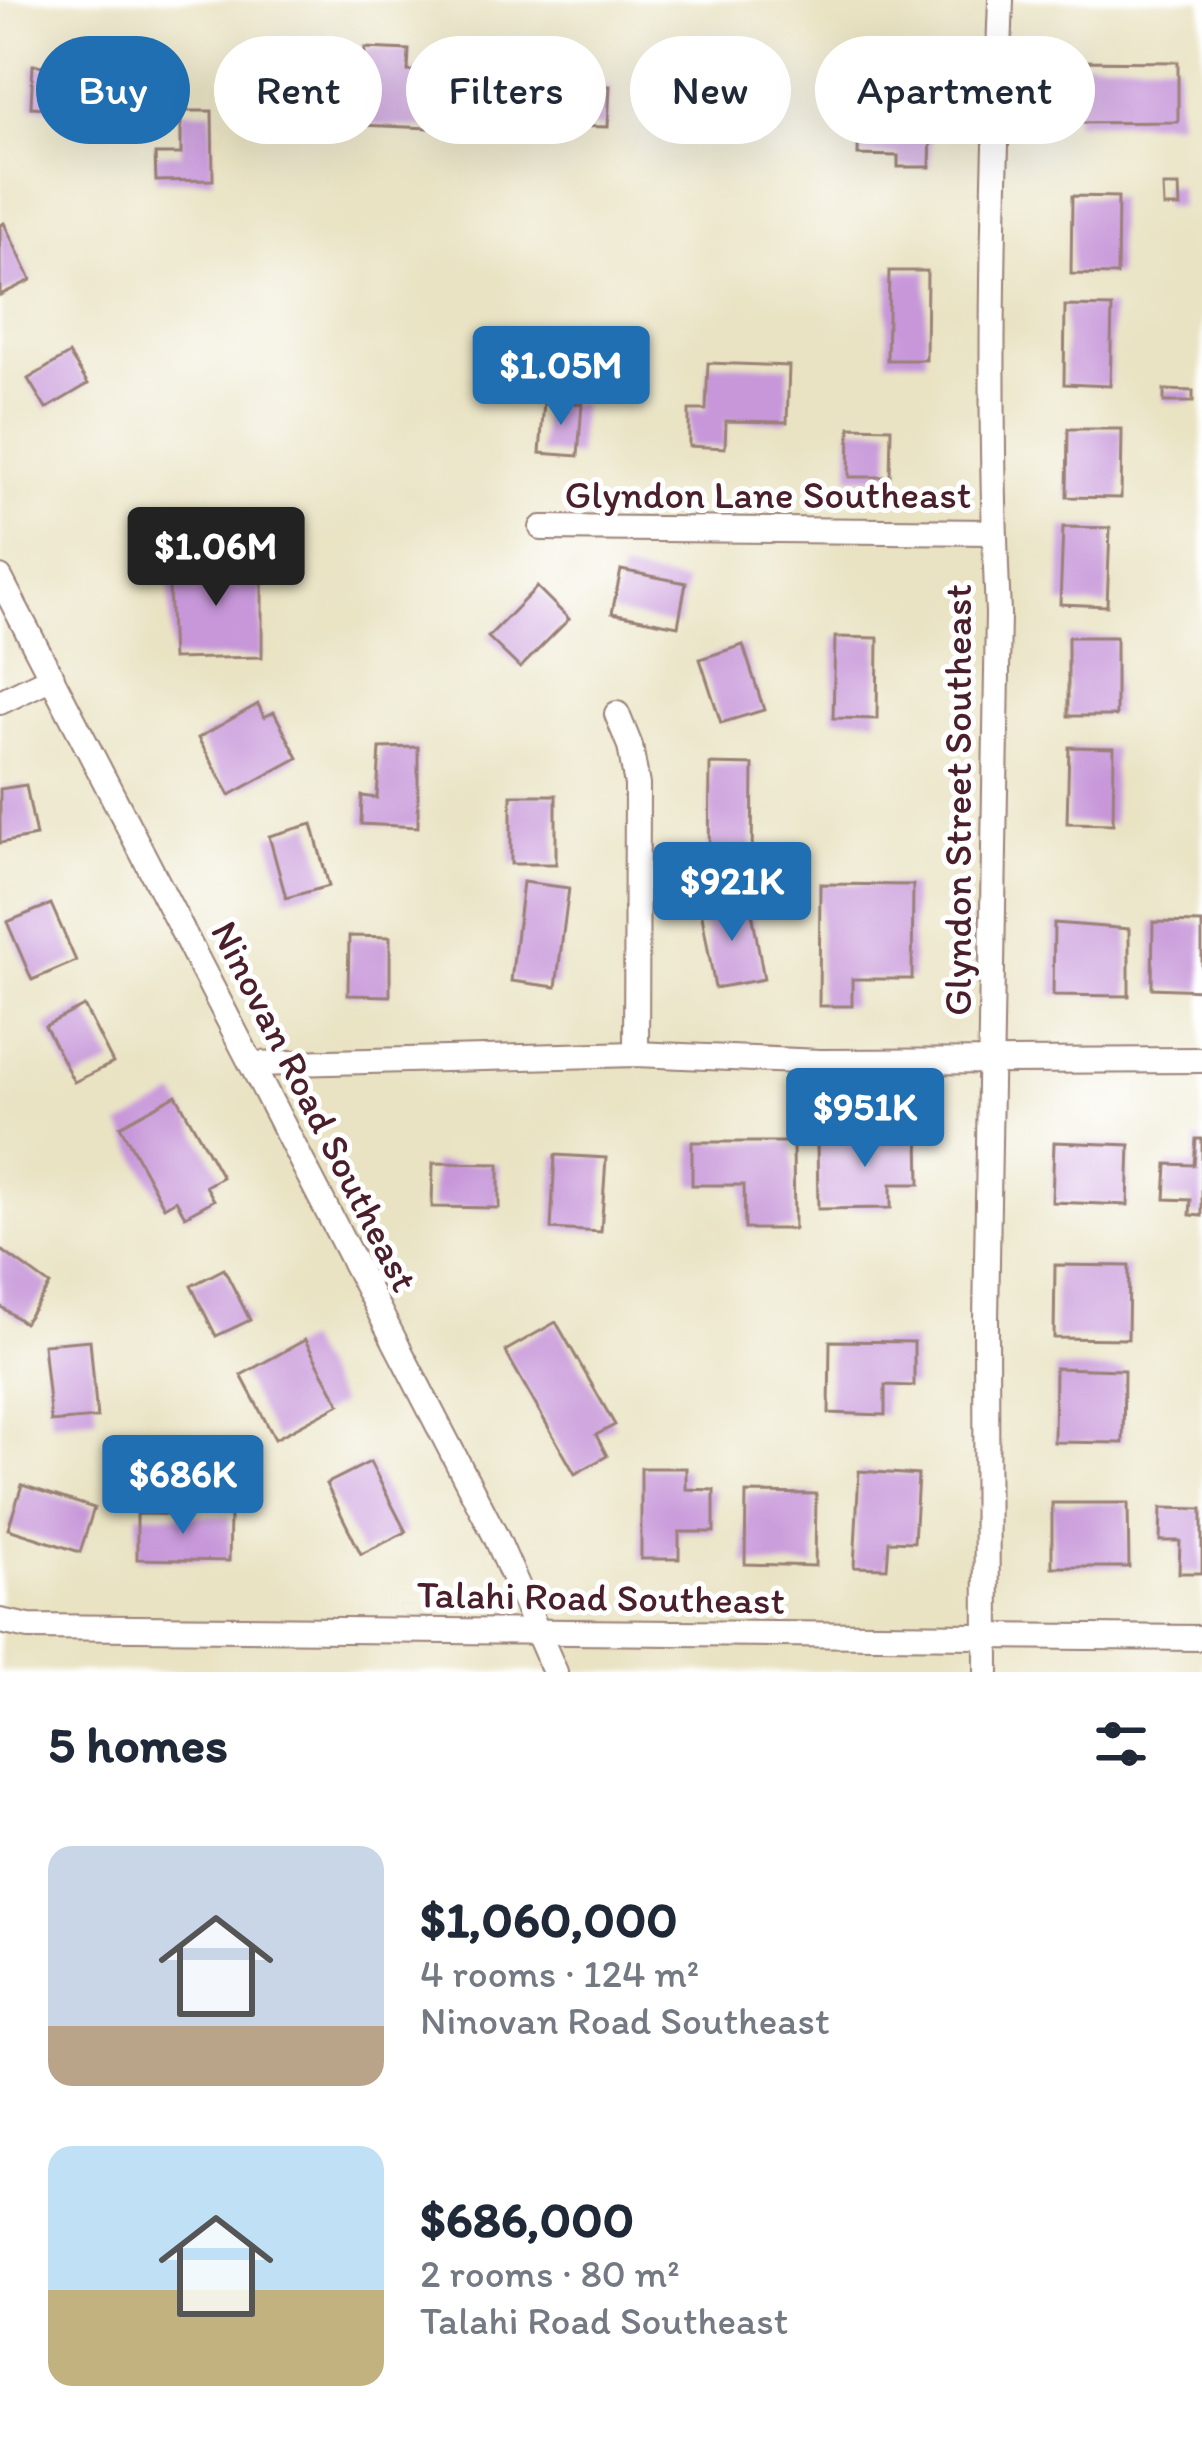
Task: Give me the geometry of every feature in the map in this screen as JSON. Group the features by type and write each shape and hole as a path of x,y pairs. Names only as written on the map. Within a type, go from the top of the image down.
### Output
{"street":[{"name":"Glyndon Street Southeast","path":"987,1672 986,1406 998,613 995,160 1001,0"},
{"name":"Glyndon Lane Southeast","path":"542,529 994,532"},
{"name":"Ninovan Road Southeast","path":"0,578 496,1537 555,1672"},
{"path":"0,702 52,677"},
{"path":"617,714 638,785 635,1054"},
{"path":"253,1064 635,1054 820,1062 1202,1060"},
{"name":"Talahi Road Southeast","path":"0,1621 29,1627 1202,1638"}],"building":[{"path":"382,49 406,50 406,127 382,126"},
{"path":"1095,61 1178,62 1178,122 1095,123"},
{"path":"33,65 36,65 36,107 31,107"},
{"path":"606,86 610,86 608,127"},
{"path":"190,111 212,111 213,180 156,181 155,154 181,154 181,144 190,144"},
{"path":"858,144 931,144 930,167 898,167 898,156 858,155"},
{"path":"1163,186 1179,186 1180,207 1164,207"},
{"path":"1072,196 1118,197 1117,275 1071,274"},
{"path":"4,223 31,280 0,295 0,225"},
{"path":"889,271 927,271 926,360 887,360"},
{"path":"1065,306 1112,307 1110,386 1064,384"},
{"path":"69,354 88,384 46,409 28,379"},
{"path":"708,363 789,366 787,422 726,421 725,448 689,446 689,410 706,410"},
{"path":"1164,390 1193,391 1193,402 1164,402"},
{"path":"544,401 582,404 578,456 540,453"},
{"path":"850,427 891,428 890,477 849,477"},
{"path":"1068,429 1122,429 1121,498 1067,497"},
{"path":"1063,527 1110,528 1107,606 1060,604"},
{"path":"262,560 262,657 172,659 168,561"},
{"path":"621,570 686,583 678,626 612,613"},
{"path":"537,587 569,619 520,668 488,637"},
{"path":"835,637 878,638 877,719 833,718"},
{"path":"1068,637 1116,637 1116,716 1068,716"},
{"path":"743,645 764,710 721,723 700,659"},
{"path":"258,704 264,717 274,712 298,758 230,795 198,738"},
{"path":"418,747 418,827 361,824 362,796 377,798 380,748"},
{"path":"1069,747 1114,748 1113,824 1067,823"},
{"path":"710,764 753,765 752,863 709,862"},
{"path":"26,785 36,836 0,843 0,789"},
{"path":"511,795 556,795 556,864 511,864"},
{"path":"312,824 329,886 286,898 269,836"},
{"path":"523,882 569,888 556,987 511,981"},
{"path":"820,884 913,885 912,979 852,979 852,1006 819,1006"},
{"path":"750,901 764,979 715,988 701,910"},
{"path":"51,904 76,961 32,980 7,922"},
{"path":"1153,922 1202,923 1202,990 1152,988"},
{"path":"1054,923 1129,929 1129,996 1053,995"},
{"path":"349,936 390,937 390,996 348,995"},
{"path":"84,1006 113,1063 74,1082 45,1026"},
{"path":"176,1095 222,1177 206,1186 214,1200 185,1216 176,1200 164,1207 120,1126"},
{"path":"919,1137 920,1184 891,1184 891,1208 818,1209 817,1138"},
{"path":"1196,1139 1202,1139 1202,1216 1190,1215 1191,1200 1165,1199 1167,1164 1194,1165"},
{"path":"692,1142 793,1142 794,1229 745,1229 744,1185 692,1185"},
{"path":"1054,1142 1130,1145 1128,1205 1052,1202"},
{"path":"555,1155 606,1158 601,1232 551,1229"},
{"path":"433,1163 499,1164 499,1208 432,1207"},
{"path":"0,1249 50,1285 24,1323 0,1306"},
{"path":"1055,1265 1129,1266 1128,1339 1054,1338"},
{"path":"224,1269 250,1320 216,1336 191,1286"},
{"path":"556,1322 615,1425 596,1435 607,1456 575,1474 505,1351"},
{"path":"90,1340 97,1418 51,1422 43,1344"},
{"path":"305,1340 340,1404 275,1439 241,1375"},
{"path":"830,1341 914,1342 914,1386 885,1385 885,1415 829,1413"},
{"path":"1055,1368 1124,1370 1123,1443 1054,1442"},
{"path":"370,1462 406,1532 361,1554 326,1484"},
{"path":"641,1468 686,1468 686,1489 714,1490 714,1532 679,1532 679,1559 641,1559"},
{"path":"859,1471 918,1475 914,1542 889,1541 887,1568 854,1567"},
{"path":"22,1485 94,1508 80,1552 8,1529"},
{"path":"746,1493 816,1494 815,1566 745,1564"},
{"path":"1052,1503 1128,1503 1129,1567 1052,1567"},
{"path":"1161,1508 1202,1509 1202,1573 1179,1573 1180,1541 1160,1541"},
{"path":"137,1514 230,1516 229,1561 137,1559"}]}
